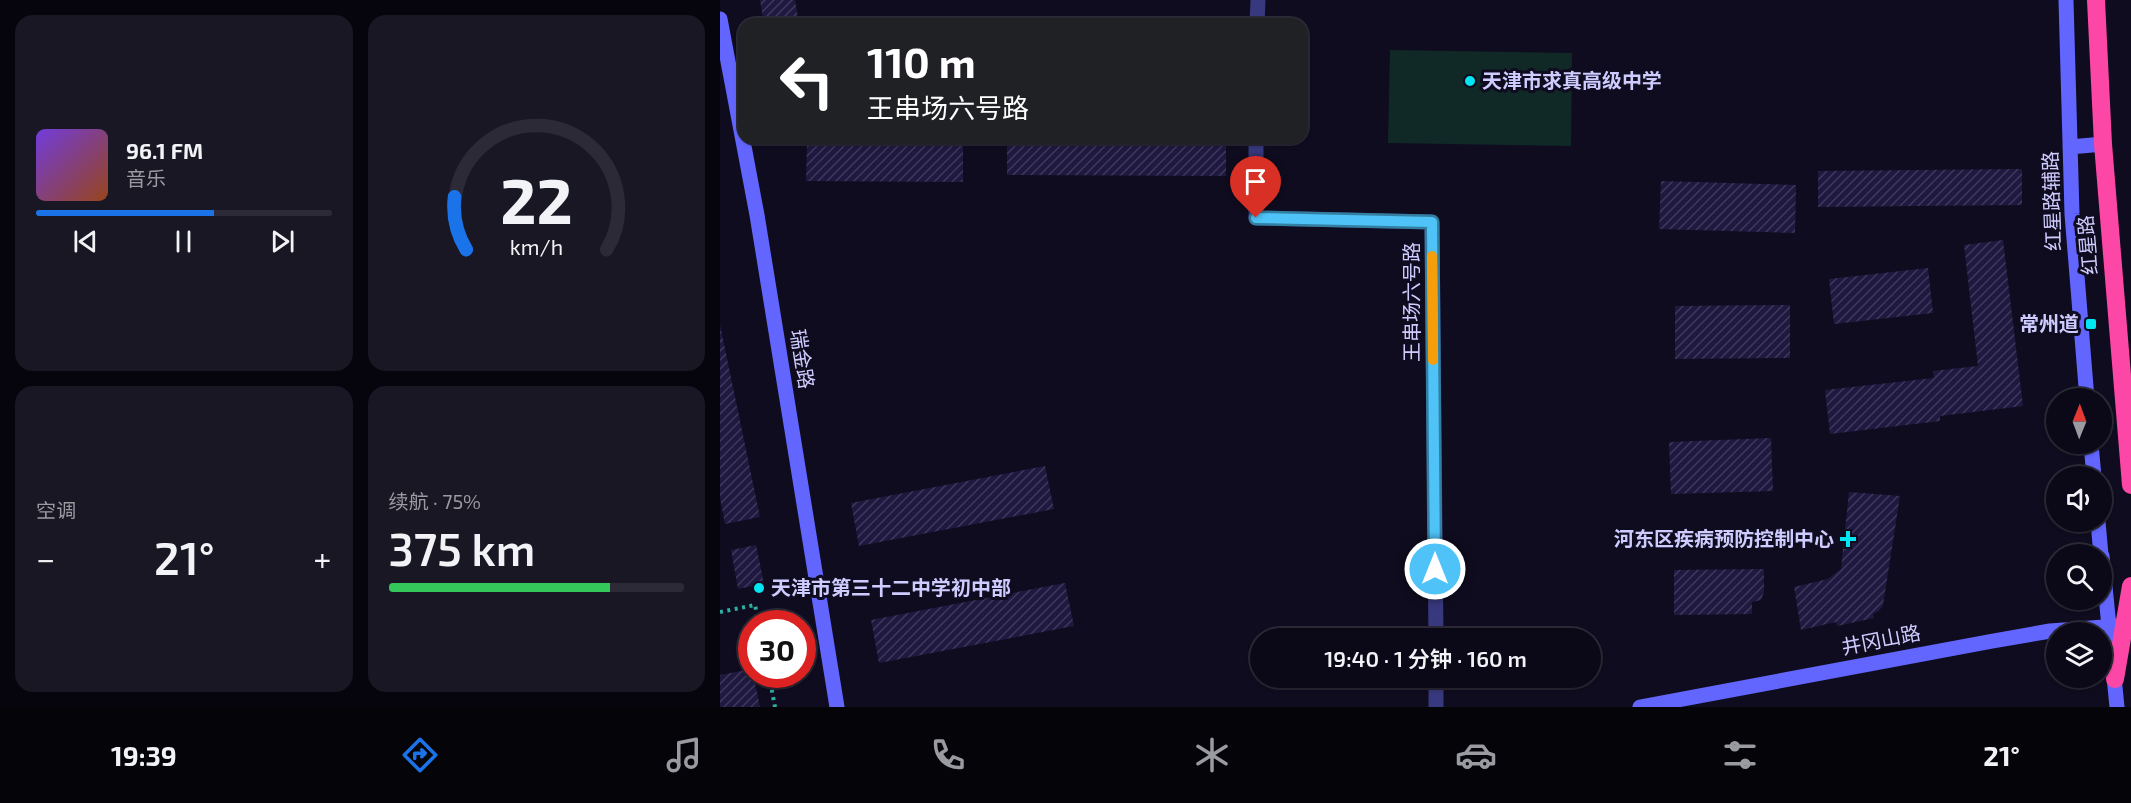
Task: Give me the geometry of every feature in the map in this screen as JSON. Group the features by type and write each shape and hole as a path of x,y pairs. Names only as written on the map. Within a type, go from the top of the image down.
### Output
{"highway":[{"name":"红星路","path":"2096,0 2103,144 2131,485"},
{"path":"2115,679 2118,631 2131,586"}],"street":[{"path":"1257,0 1257,18"},
{"name":"红星路辅路","path":"2066,0 2072,214 2085,388"},
{"name":"瑞金路","path":"720,19 738,114"},
{"name":"瑞金路","path":"744,144 837,707"},
{"name":"王串场六号路","path":"1256,144 1256,218 1432,222 1436,628"},
{"path":"2070,147 2103,144"},
{"path":"2112,605 2118,631"},
{"name":"井冈山路","path":"1640,707 2050,631 2118,631"},
{"name":"井冈山路","path":"1694,707 2046,642"},
{"path":"2115,679 2117,707"},
{"path":"1436,688 1436,707"}],"path":[{"path":"720,612 755,605 756,610"},
{"path":"772,688 776,707"}],"green space":[{"path":"1390,50 1572,53 1571,146 1388,143"}],"building":[{"path":"760,0 795,0 798,18 763,18"},
{"path":"1007,144 1226,144 1226,176 1007,175"},
{"path":"807,145 963,145 963,182 806,181"},
{"path":"2022,169 2022,205 1818,207 1818,171"},
{"path":"1661,181 1796,185 1795,233 1659,229"},
{"path":"2003,240 2023,406 1940,416 1940,421 1830,434 1825,390 1934,378 1933,371 1978,366 1964,245"},
{"path":"1928,268 1933,313 1834,324 1829,279"},
{"path":"1790,305 1790,358 1675,359 1675,306"},
{"path":"720,325 760,517 725,524 720,498"},
{"path":"1771,438 1773,491 1671,494 1669,442"},
{"path":"1045,466 1054,509 859,546 851,503"},
{"path":"1849,492 1900,496 1883,605 1873,614 1874,618 1837,626 1836,622 1801,630 1794,587 1828,579 1841,569"},
{"path":"756,545 764,584 738,589 731,550"},
{"path":"1764,569 1764,592 1761,600 1752,602 1752,614 1674,615 1674,570"},
{"path":"1065,583 1074,626 879,663 871,620"},
{"path":"738,672 738,688 756,688 760,707 720,707 720,675"}],"slow traffic":[{"path":"1432,256 1433,360"}],"place":[{"name":"天津市求真高级中学","path":"1470,81"},
{"name":"常州道","path":"2091,324"},
{"name":"河东区疾病预防控制中心","path":"1848,539"},
{"name":"天津市第三十二中学初中部","path":"759,588"}],"route":[{"path":"1256,218 1432,222 1435,569"}]}
